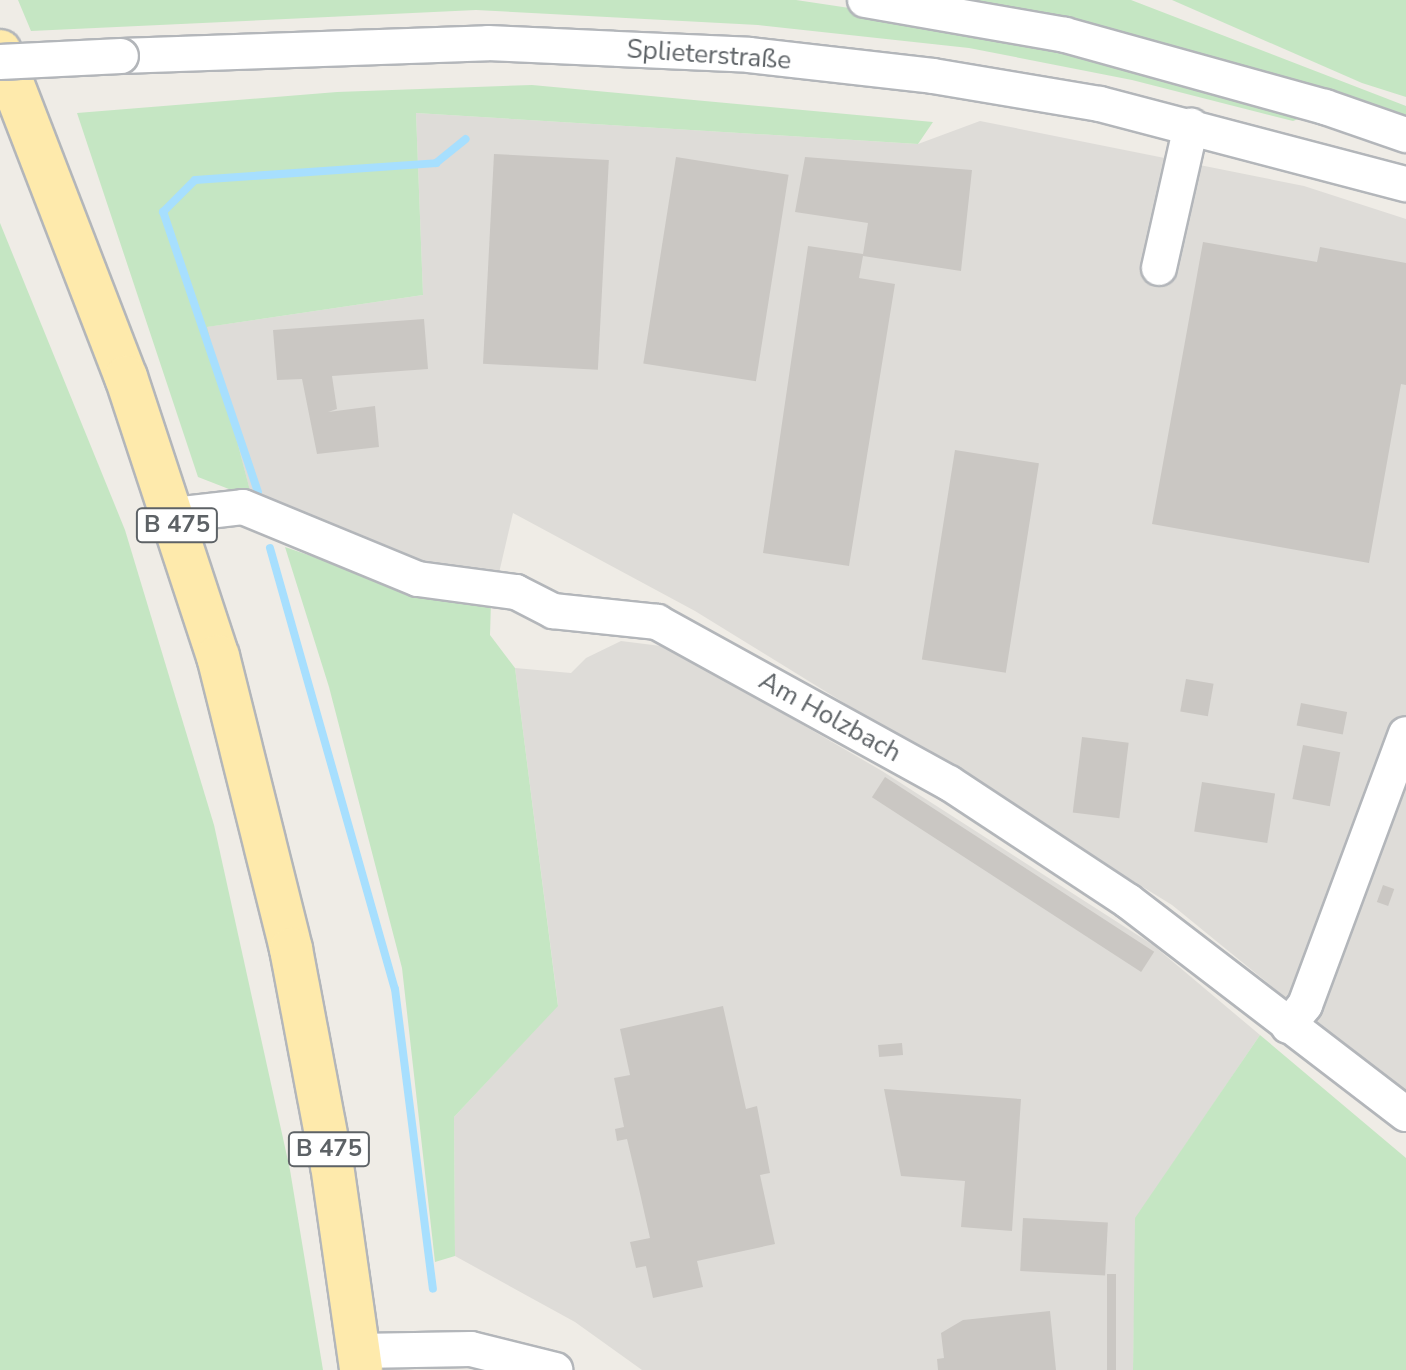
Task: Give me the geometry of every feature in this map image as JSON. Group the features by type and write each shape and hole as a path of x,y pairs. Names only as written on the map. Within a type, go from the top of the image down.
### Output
{"main road":[{"name":"B 475","path":"0,51 174,515 262,816 332,1165 360,1361"}],"street":[{"path":"865,0 1065,35 1325,107 1406,135"},
{"name":"Splieterstraße","path":"0,62 488,43 749,55 933,76 1100,104 1406,184"},
{"path":"1159,268 1191,126"},
{"name":"Am Holzbach","path":"174,515 243,507 418,579 516,592 553,611 657,622 949,783 1160,922 1288,1026 1406,1114"},
{"path":"1288,1026 1305,1005 1406,734"},
{"path":"360,1361 471,1349 555,1370"}],"shaded area":[{"path":"416,113 918,144 980,121 1304,186 1406,219 1406,1096 1172,905 695,611 513,513 499,573 422,563 252,498 206,327 423,295"},
{"path":"621,641 669,647 882,771 1153,945 1260,1035 1136,1218 1133,1370 642,1370 575,1322 455,1256 454,1117 558,1005 515,668 571,673 586,658"}],"green space":[{"path":"18,0 796,0 943,22 1312,114 1293,121 1132,80 969,48 758,25 476,10 31,31"},
{"path":"957,0 1131,0 1406,106 1406,125 1101,27"},
{"path":"1172,0 1406,0 1406,97 1362,83"},
{"path":"532,85 933,122 918,144 416,113 423,295 207,327 252,498 198,477 77,113 337,92"},
{"path":"0,223 125,530 214,825 290,1170 323,1370 0,1370"},
{"path":"285,547 413,591 491,602 490,635 515,668 558,1006 454,1117 455,1256 435,1262 402,968 329,687"},
{"path":"1260,1035 1406,1158 1406,1370 1133,1370 1135,1218"}],"building":[{"path":"494,154 609,160 598,370 483,364"},
{"path":"676,157 789,175 756,381 643,363"},
{"path":"805,157 972,170 961,271 863,256 859,278 895,284 849,566 763,553 808,246 863,254 868,223 795,212"},
{"path":"1203,242 1317,262 1320,247 1406,263 1406,385 1401,384 1369,563 1152,524"},
{"path":"424,319 428,369 332,376 337,409 328,412 375,406 379,447 317,454 302,379 277,380 273,330"},
{"path":"955,450 1039,463 1006,673 922,659"},
{"path":"1186,679 1214,684 1208,716 1180,711"},
{"path":"1301,703 1347,712 1343,735 1297,726"},
{"path":"1082,737 1129,743 1119,818 1073,812"},
{"path":"1303,745 1340,752 1330,806 1293,799"},
{"path":"885,777 1154,952 1141,972 872,797"},
{"path":"1202,782 1275,794 1267,843 1194,831"},
{"path":"1383,885 1394,889 1388,906 1377,902"},
{"path":"723,1006 746,1109 757,1106 770,1173 760,1175 775,1244 697,1261 703,1287 653,1298 646,1266 636,1268 630,1242 650,1238 639,1189 627,1139 617,1141 615,1129 624,1127 614,1078 630,1075 620,1029"},
{"path":"902,1043 903,1055 879,1057 878,1045"},
{"path":"884,1089 1021,1099 1012,1231 961,1227 965,1181 901,1176"},
{"path":"1023,1218 1108,1222 1105,1275 1020,1271"},
{"path":"1107,1274 1116,1274 1116,1370 1107,1370"},
{"path":"1050,1311 1056,1370 938,1370 937,1359 944,1358 941,1333 963,1320"}],"waterway":[{"path":"258,492 163,212 195,180 436,163 466,139"},
{"path":"270,548 395,989 433,1289"}]}
